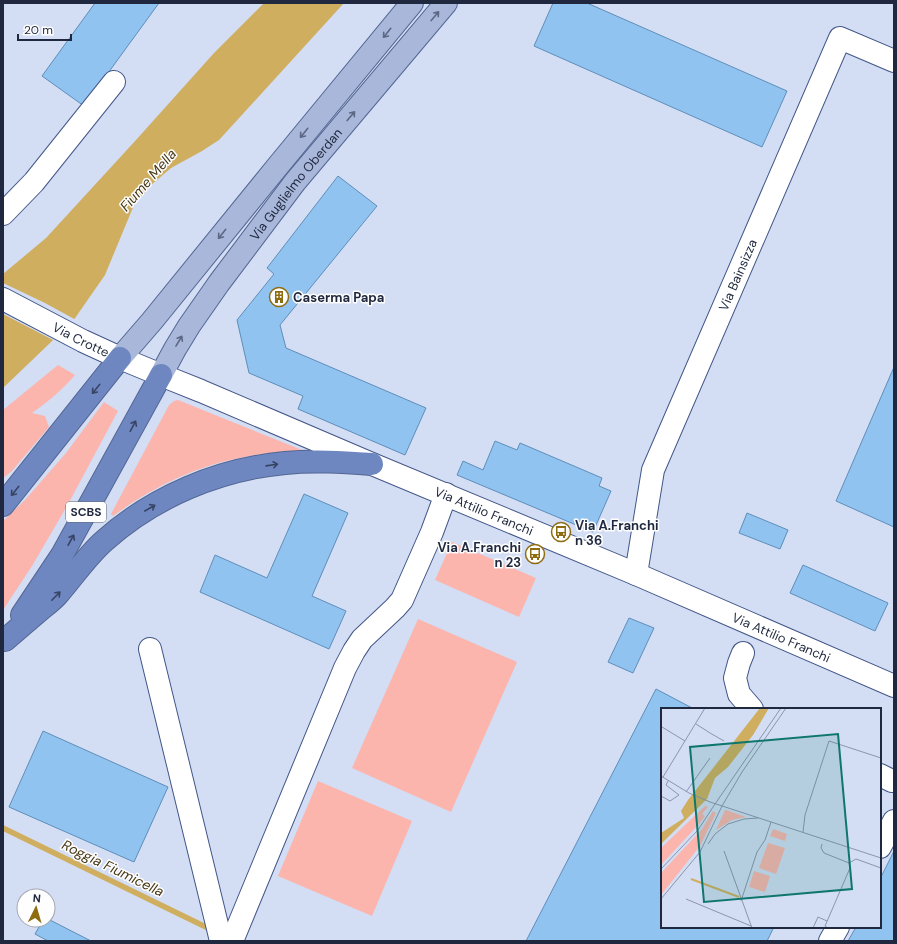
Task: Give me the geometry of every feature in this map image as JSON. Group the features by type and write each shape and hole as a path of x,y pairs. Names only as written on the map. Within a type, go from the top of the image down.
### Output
{"highway":[{"path":"3,505 120,358"},
{"name":"SCBS","path":"4,641 62,555 160,376"},
{"path":"4,641 57,595 103,542 143,512 165,499 211,479 260,466 307,462 372,464"}],"main road":[{"name":"Via Guglielmo Oberdan","path":"120,358 152,321 412,3"},
{"name":"Via Guglielmo Oberdan","path":"160,376 174,349 189,326 295,182 446,3"}],"street":[{"name":"Via Bainsizza","path":"636,574 653,470 840,38 894,61"},
{"path":"3,214 34,182 114,82"},
{"name":"Via Crotte","path":"3,299 90,345 160,376"},
{"name":"Via Attilio Franchi","path":"160,376 201,391 636,574 894,686"},
{"path":"232,941 354,650 362,639 402,600 432,532 446,494"},
{"path":"150,649 221,941"},
{"path":"743,652 735,678 738,694 751,708"},
{"path":"881,845 894,821"},
{"path":"830,941 837,928"}],"shaded area":[{"path":"58,365 75,375 55,396 32,413 45,416 49,427 11,472 3,478 3,410"},
{"path":"178,400 302,450 301,452 264,454 244,457 204,468 166,483 130,504 113,516 111,514 169,405"},
{"path":"104,402 118,411 67,506 32,566 3,610 3,521 25,500 66,453"},
{"path":"452,542 536,578 519,617 435,580"},
{"path":"418,619 517,662 451,812 352,768"},
{"path":"318,781 412,821 372,916 278,876"}],"water":[{"name":"Fiume Mella","path":"264,3 344,3 219,140 171,168 151,185 134,205 105,275 73,321 3,388 3,274 46,238 214,53"}],"pier":[{"path":"3,283 76,320 55,341 3,314"}],"building":[{"path":"95,3 159,3 84,106 42,76"},
{"path":"553,3 587,3 787,91 762,147 534,46"},
{"name":"Caserma Papa","path":"338,176 377,206 280,325 286,348 426,408 405,455 298,409 303,396 249,373 237,320 274,274 267,268"},
{"path":"894,367 894,527 836,501"},
{"path":"495,441 517,450 520,443 602,478 599,486 611,491 593,532 457,475 463,461 483,470"},
{"path":"304,494 348,513 312,596 346,611 329,649 200,592 215,555 267,578"},
{"path":"747,513 788,530 780,549 739,533"},
{"path":"803,565 888,603 875,631 790,593"},
{"path":"629,618 654,628 633,673 608,662"},
{"path":"656,689 692,708 661,708 661,928 774,928 767,941 526,941"},
{"path":"43,731 168,787 134,862 9,807"},
{"path":"894,851 894,941 848,941 855,928 881,928 881,877"},
{"path":"56,923 91,941 48,941 35,934 38,928 56,928"}],"waterway":[{"name":"Roggia Fiumicella","path":"3,828 212,930"}],"place":[{"name":"Caserma Papa","path":"279,297"},
{"name":"Via A.Franchi n 36","path":"561,532"},
{"name":"Via A.Franchi n 23","path":"535,554"}]}
